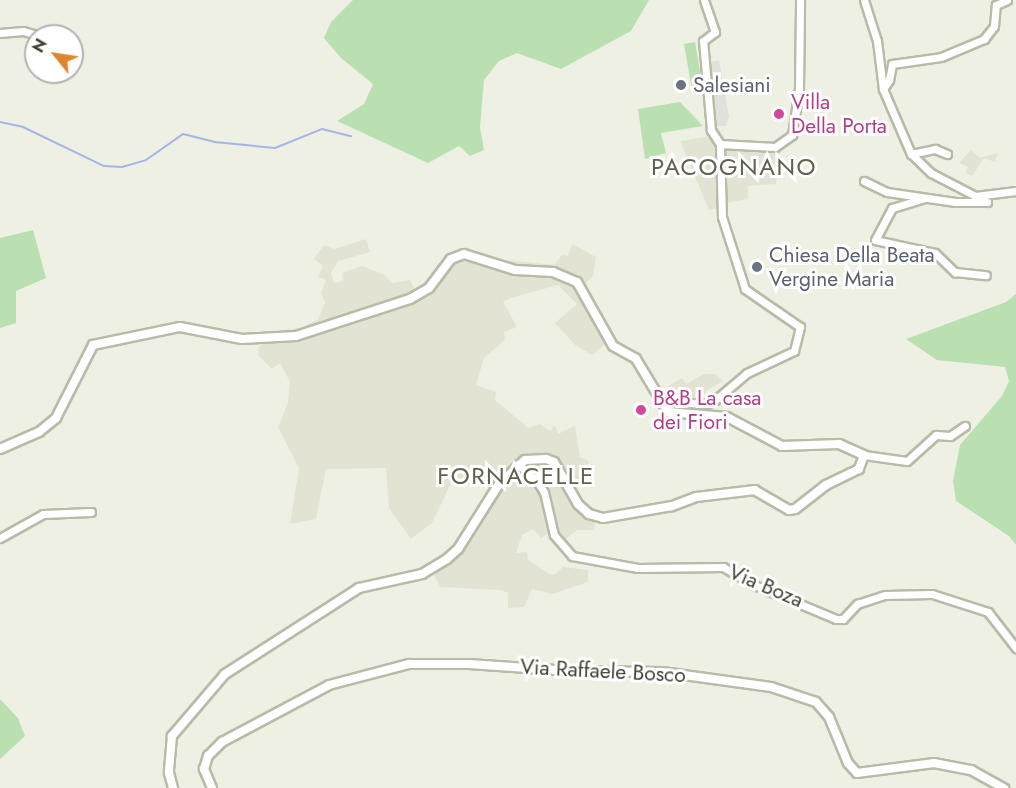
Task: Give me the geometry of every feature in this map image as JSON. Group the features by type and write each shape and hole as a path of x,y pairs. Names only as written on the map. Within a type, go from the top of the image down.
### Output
{"street":[{"path":"658,401 705,404 714,401 747,373 794,351 799,338 800,327 795,320 755,299 745,289 722,217 720,144 711,130 703,40 715,32 704,0"},
{"path":"720,144 775,147 792,135 799,88 800,0"},
{"path":"864,0 877,41 883,89 911,154 932,173 987,202 925,198 887,192 864,181"},
{"path":"883,89 889,80 892,63 942,57 984,39 994,26 996,5 1007,0"},
{"path":"0,33 24,31"},
{"path":"911,154 935,149 947,154"},
{"path":"975,196 1016,191"},
{"path":"925,198 892,208 875,240 935,253 955,272 986,275"},
{"path":"0,449 39,432 56,418 93,345 180,327 242,339 296,336 410,299 429,288 452,259 464,254 515,270 553,272 577,282 614,346 636,359 658,401 668,412 727,417 782,446 839,444 864,455 907,461 936,435 950,436 965,426"},
{"path":"172,788 169,772 172,736 225,674 359,588 422,574 447,559 458,549 499,484 518,464 540,458 554,462 578,504 589,514 603,518 663,508 696,497 754,490 783,507 795,509 826,484 859,469 864,455"},
{"name":"Via Boza","path":"518,464 536,479 544,492 554,535 569,554 580,559 639,568 723,567 752,584 836,619 843,619 857,604 885,595 932,594 988,612 1016,648"},
{"path":"0,538 43,514 91,512"},
{"name":"Via Raffaele Bosco","path":"212,788 204,769 208,756 222,742 329,685 409,664 662,672 743,681 816,702 830,717 848,763 857,773 934,763 972,770 1004,788"}],"shaded area":[{"path":"719,60 729,116 726,126 713,126 709,62"},
{"path":"705,137 717,142 719,208 709,210 680,141"},
{"path":"724,148 781,148 776,184 748,186 748,199 726,203"},
{"path":"971,150 980,158 998,153 995,162 984,158 972,176 966,173 968,167 959,163"},
{"path":"366,239 370,252 338,261 331,273 334,283 343,281 342,273 362,266 385,275 392,283 410,280 416,291 425,286 446,256 461,250 496,259 554,265 562,255 568,256 572,244 596,257 593,276 584,285 613,338 592,355 575,345 555,323 577,304 558,285 511,298 503,302 517,327 504,332 505,340 484,358 476,385 496,392 495,400 528,428 540,424 550,431 555,425 558,434 575,426 580,457 589,461 583,482 568,483 578,503 596,515 594,530 577,530 561,543 550,533 541,538 533,529 522,535 516,553 527,552 528,560 554,575 563,567 588,570 588,582 552,594 532,589 524,607 508,608 508,593 501,590 440,587 431,568 458,543 497,481 489,469 484,468 469,485 453,479 432,523 411,539 389,508 386,468 326,469 316,519 290,524 299,468 278,427 288,403 290,382 280,363 272,369 258,355 259,347 277,331 300,328 318,320 325,302 321,293 326,280 318,277 323,266 314,259 324,245 334,249"},
{"path":"704,374 715,374 723,381 706,391 706,400 693,401 691,395 675,397 669,386 682,378 686,384"}],"green space":[{"path":"353,0 649,0 631,31 561,69 517,53 499,61 484,80 480,127 484,150 470,156 459,146 428,163 337,121 364,104 373,84 341,58 324,38 331,22"},
{"path":"695,42 703,88 692,90 684,44"},
{"path":"680,102 703,126 661,133 666,153 645,159 638,109"},
{"path":"33,230 46,278 16,291 16,323 0,328 0,238"},
{"path":"1016,294 1016,545 1009,536 956,501 953,481 960,445 1002,396 1009,381 1005,367 937,360 906,339 1006,302"},
{"path":"0,699 18,718 25,736 0,759"}],"waterway":[{"path":"0,122 23,127 104,166 122,167 146,160 183,134 214,142 275,148 322,129 351,136"}],"place":[{"name":"Salesiani","path":"681,85"},
{"name":"Villa Della Porta","path":"779,114"},
{"name":"Chiesa Della Beata Vergine Maria","path":"757,267"},
{"name":"B&B La casa dei Fiori","path":"641,410"}],"district":[{"name":"PACOGNANO","path":"734,167"},
{"name":"FORNACELLE","path":"516,476"}]}
